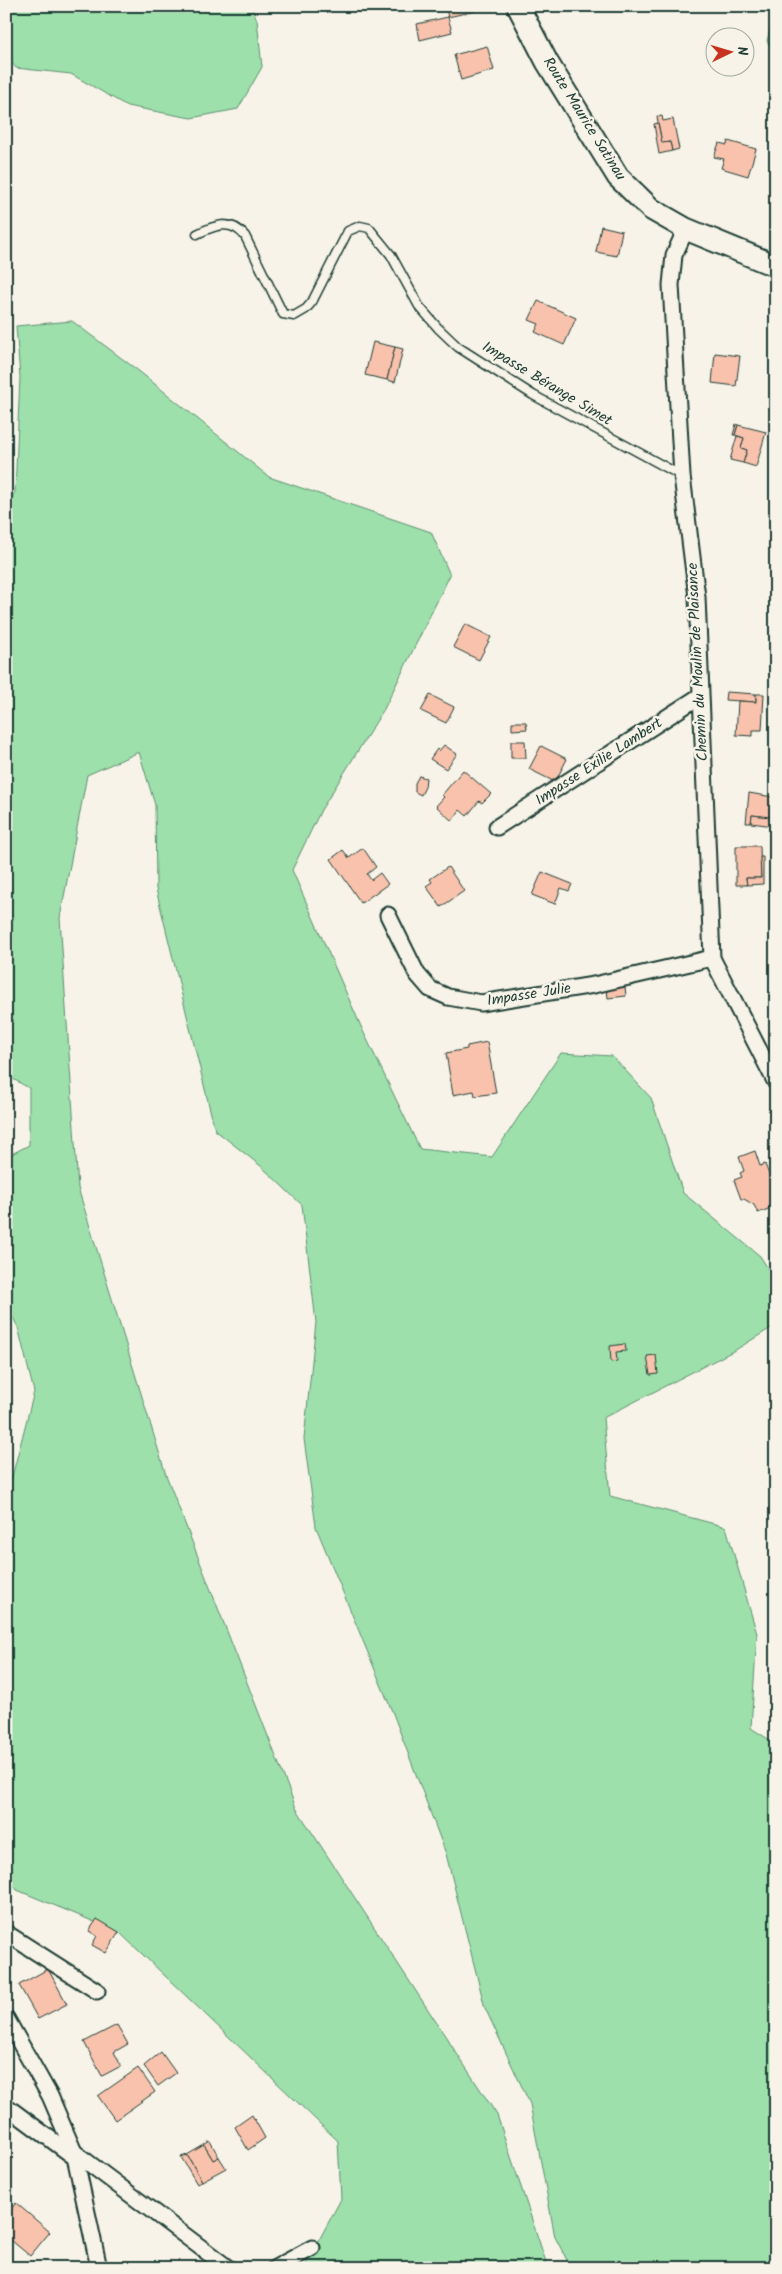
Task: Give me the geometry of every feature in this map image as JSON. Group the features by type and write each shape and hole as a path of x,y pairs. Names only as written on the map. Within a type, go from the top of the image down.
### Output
{"main road":[{"name":"Route Maurice Satinau","path":"518,6 547,62 618,177 651,209 686,229 776,266"}],"street":[{"name":"Chemin du Moulin de Plaisance","path":"686,229 674,255 671,284 682,476 697,597 712,958 776,1083"},
{"name":"Impasse Exilie Lambert","path":"497,827 700,696"},
{"name":"Impasse Julie","path":"388,915 417,974 430,989 448,997 481,1003 594,984 712,958"},
{"path":"6,1933 97,1991"},
{"path":"6,2018 50,2096 75,2155 99,2268"},
{"path":"6,2106 228,2268"},
{"path":"276,2268 312,2248"}],"lane":[{"name":"Impasse Bérange Simet","path":"197,234 222,224 239,228 283,314 294,316 312,302 348,231 360,226 369,228 390,255 419,306 458,347 533,395 682,476"},
{"path":"6,2265 9,2268"}],"path":[{"path":"776,1685 776,1698"}],"green space":[{"path":"13,6 251,6 257,20 262,67 238,109 191,118 127,106 71,74 16,68 6,56 6,16"},
{"path":"776,7 776,55 767,41"},
{"path":"72,321 140,372 269,477 431,532 450,575 384,709 321,810 292,870 363,1031 420,1149 492,1157 561,1053 612,1056 651,1098 683,1193 760,1256 776,1281 776,1325 737,1349 603,1418 610,1496 726,1527 757,1634 751,1728 776,1744 776,2268 571,2268 555,2237 530,2104 485,2008 446,1854 394,1716 316,1527 304,1439 316,1322 302,1205 262,1167 215,1130 156,889 155,805 139,752 87,775 60,918 78,1188 166,1475 296,1808 497,2115 548,2268 304,2268 341,2199 338,2141 119,1932 17,1890 6,1876 6,1500 34,1392 18,1327 6,1305 6,1157 29,1145 29,1088 6,1075 6,506 15,492 20,377 16,326"}],"building":[{"path":"445,6 473,6 475,11 448,17"},
{"path":"448,17 452,32 420,40 417,24"},
{"path":"487,46 494,70 461,80 454,55"},
{"path":"662,116 663,121 673,119 679,149 672,151 670,142 662,143 657,117"},
{"path":"658,123 662,143 670,142 672,151 659,154 654,124"},
{"path":"728,141 756,149 748,176 721,168 724,159 714,157 719,143 727,145"},
{"path":"601,226 622,231 617,256 596,252"},
{"path":"538,301 576,318 564,345 535,332 539,324 529,320"},
{"path":"373,342 395,347 387,380 365,375"},
{"path":"395,347 403,349 395,382 387,380"},
{"path":"715,353 740,356 736,386 712,383"},
{"path":"736,424 738,425 735,435 733,435"},
{"path":"738,425 766,432 756,467 743,463 747,450 741,448 744,438 735,435"},
{"path":"737,436 744,438 741,448 747,450 743,463 730,460"},
{"path":"465,624 491,637 479,660 453,647"},
{"path":"726,692 756,694 756,702 725,700"},
{"path":"756,694 764,694 762,730 753,730 753,736 736,735 738,701 756,702"},
{"path":"430,695 454,707 446,723 421,711"},
{"path":"512,722 526,722 527,729 512,730"},
{"path":"511,741 525,741 526,758 511,758"},
{"path":"444,745 457,754 446,769 430,759 437,749 439,751"},
{"path":"541,746 567,759 555,782 529,769"},
{"path":"463,770 491,794 482,803 479,801 467,816 460,810 452,821 436,806 444,797 442,795"},
{"path":"419,776 426,778 425,787 421,795 415,792 415,783"},
{"path":"749,793 773,797 770,817 752,815 751,823 746,823"},
{"path":"773,797 776,797 774,826 751,823 752,815 770,817"},
{"path":"736,846 760,846 761,878 746,878 747,885 736,885"},
{"path":"363,848 376,867 367,874 371,880 380,873 388,884 361,903 331,859 343,850 349,858"},
{"path":"760,857 763,857 763,884 747,885 746,878 761,878"},
{"path":"448,867 464,891 441,907 426,886 432,882 430,879"},
{"path":"542,872 572,884 569,891 561,888 555,904 532,895"},
{"path":"625,987 626,996 608,998 607,989"},
{"path":"487,1042 496,1093 475,1096 474,1091 453,1095 446,1053 467,1049 467,1046"},
{"path":"755,1151 760,1166 765,1164 774,1188 776,1187 776,1206 758,1213 754,1205 741,1199 734,1180 742,1177 740,1173 744,1171 739,1157"},
{"path":"625,1344 626,1351 616,1352 617,1361 611,1362 610,1346"},
{"path":"656,1355 658,1374 650,1375 647,1356"},
{"path":"97,1919 119,1932 106,1953 92,1945 97,1936 89,1931"},
{"path":"48,1969 67,2004 38,2019 19,1985"},
{"path":"117,2025 128,2044 114,2052 121,2066 102,2076 84,2042"},
{"path":"161,2052 176,2073 158,2086 144,2066"},
{"path":"138,2068 155,2092 115,2120 98,2096"},
{"path":"6,2113 12,2118 12,2143 6,2143"},
{"path":"252,2115 265,2138 248,2150 235,2127"},
{"path":"210,2141 219,2157 213,2160 204,2145"},
{"path":"204,2145 213,2160 219,2157 226,2168 202,2181 187,2155"},
{"path":"187,2155 202,2181 197,2184 181,2157"},
{"path":"16,2203 50,2232 30,2256 6,2236 6,2215"}]}
